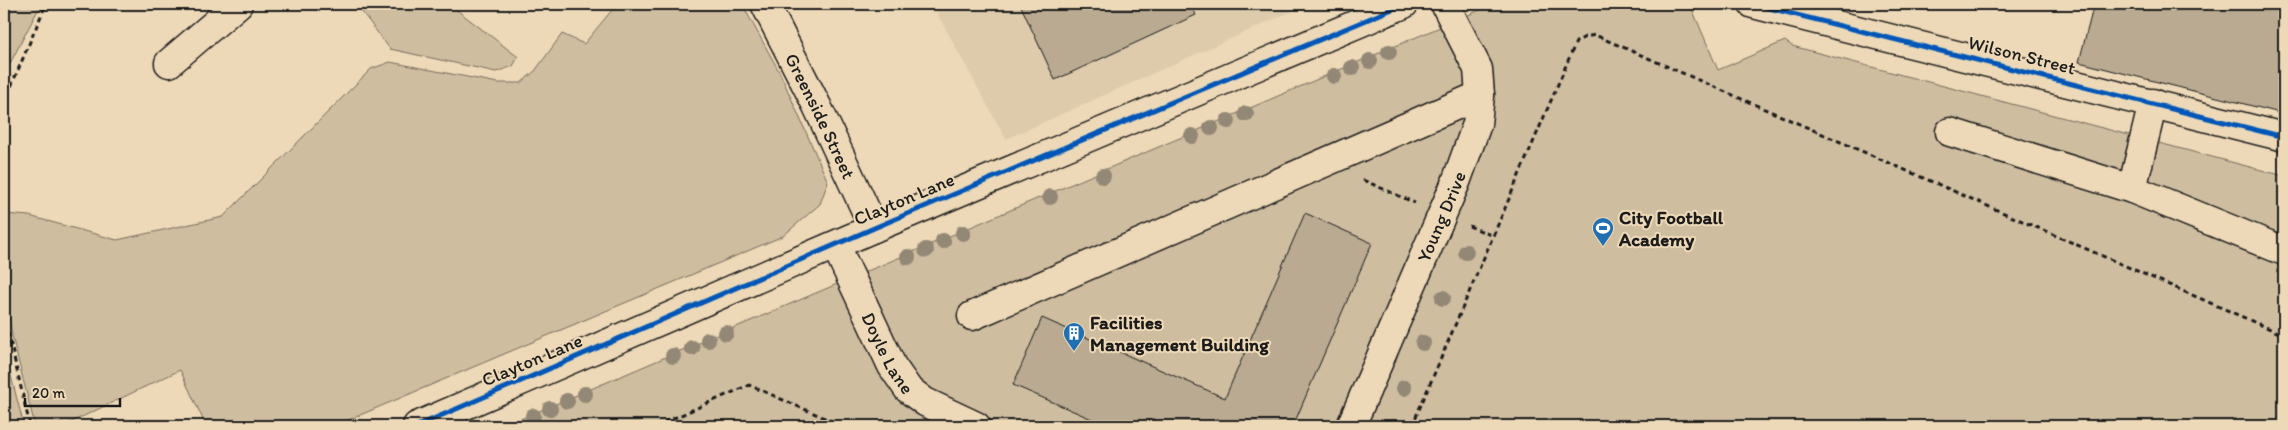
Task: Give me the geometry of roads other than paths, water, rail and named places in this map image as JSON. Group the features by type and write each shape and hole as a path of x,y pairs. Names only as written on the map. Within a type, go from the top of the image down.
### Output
{"street":[{"path":"168,64 238,4"},
{"name":"Greenside Street","path":"765,4 817,106 874,228"},
{"name":"Clayton Lane","path":"417,426 874,228 1404,4"},
{"name":"Young Drive","path":"1351,426 1468,154 1477,124 1480,95 1478,69 1446,4"},
{"name":"Wilson Street","path":"1753,4 2284,137"},
{"path":"972,316 1480,95"},
{"path":"2132,189 2153,103"},
{"path":"1950,132 2132,189 2284,251"},
{"name":"Doyle Lane","path":"836,246 892,366 908,389 925,402 976,426"}],"place":[{"name":"City Football Academy","path":"1603,247"},
{"name":"Facilities Management Building","path":"1074,352"}]}
